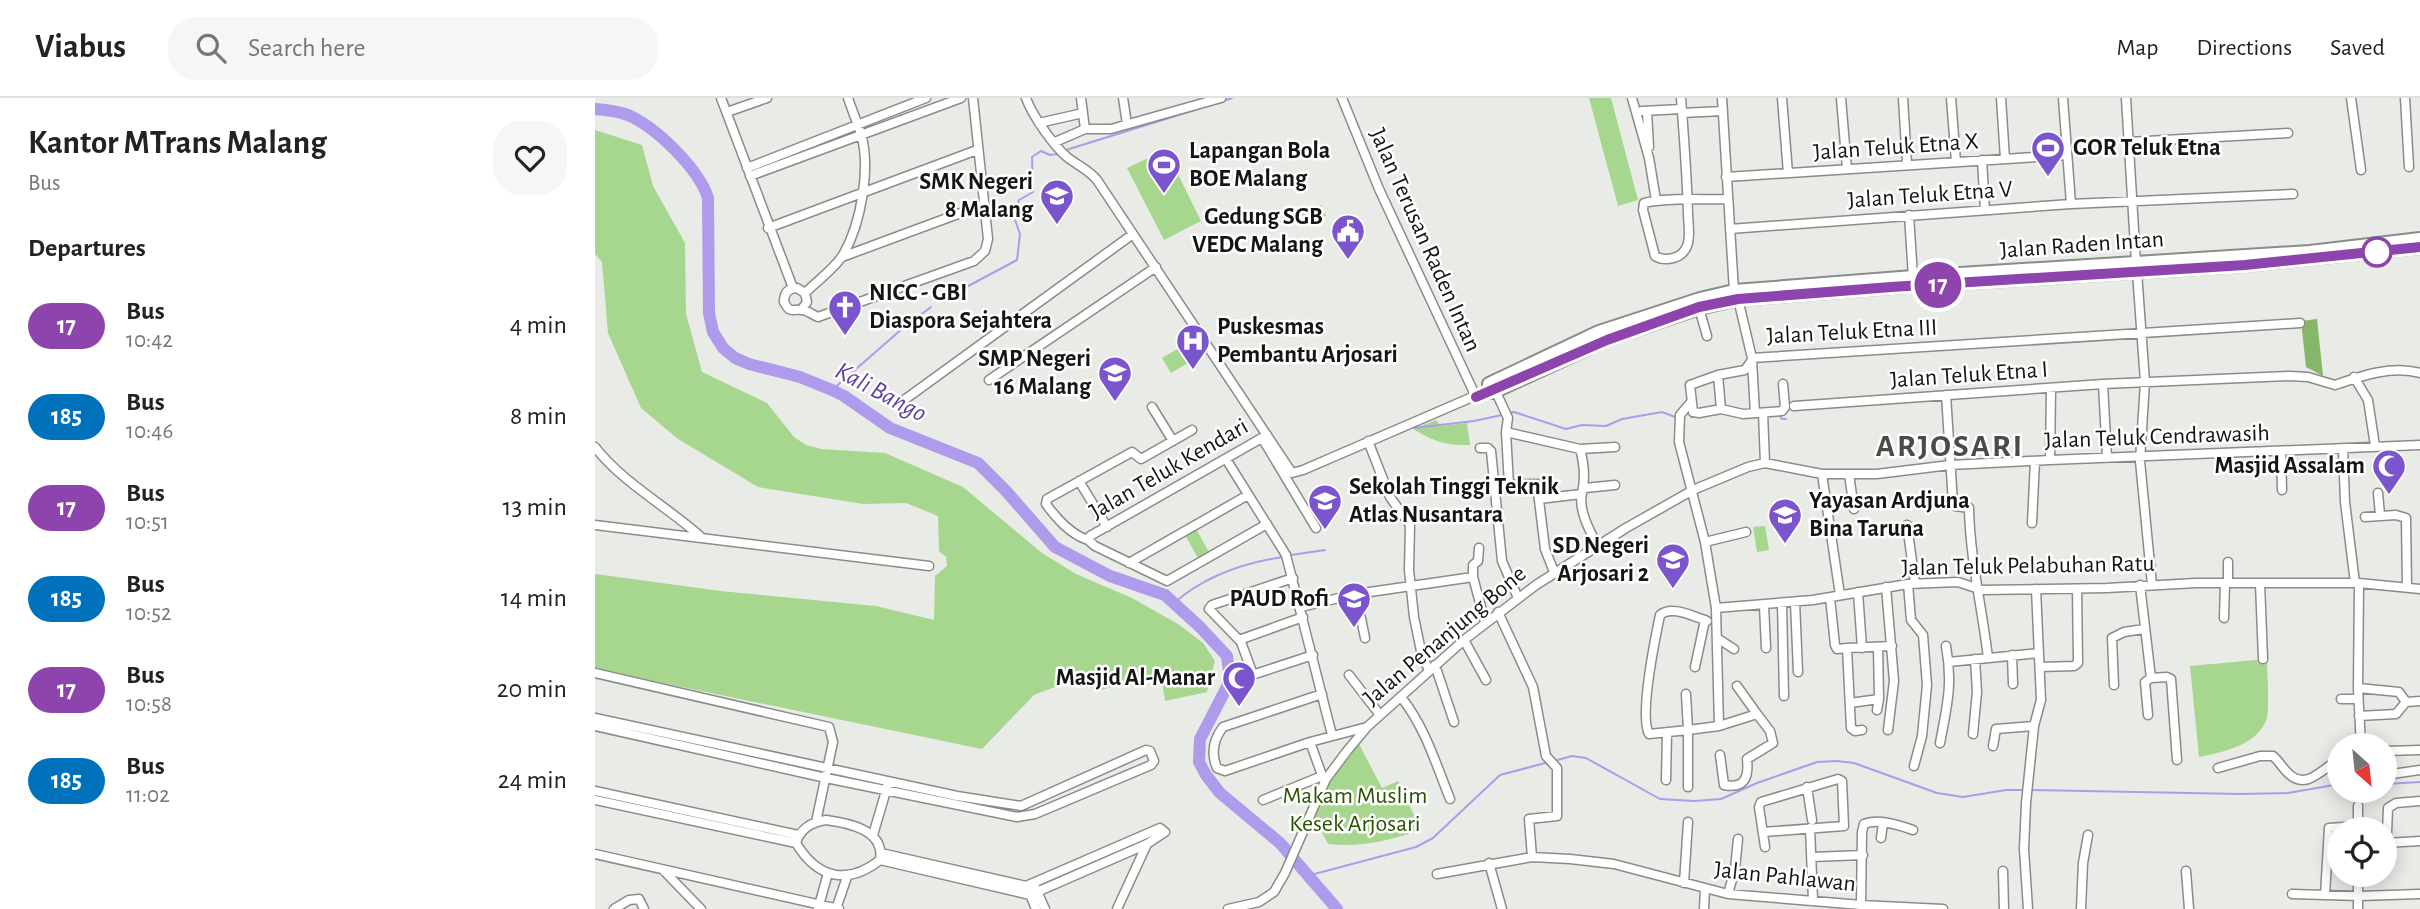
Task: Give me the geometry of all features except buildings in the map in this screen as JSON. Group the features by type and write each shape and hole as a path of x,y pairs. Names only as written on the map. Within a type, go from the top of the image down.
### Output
{"highway":[{"name":"Jalan Raden Intan","path":"1587,342 1736,295 2137,267 2420,239"},
{"name":"Jalan Raden Intan","path":"1492,389 1587,342 1665,310 1736,295 1913,277 2245,265 2420,247"}],"street":[{"path":"721,98 768,228 793,288 805,293"},
{"path":"727,113 767,98"},
{"path":"805,293 842,257 852,234 863,193 862,135 848,98"},
{"path":"749,172 926,98"},
{"path":"749,172 862,135 961,98"},
{"path":"793,288 785,293 783,302 793,311 802,309 818,317 974,261 982,255 987,246 985,204 973,98"},
{"path":"1026,98 1047,135 1092,174 1156,267 1264,437 1316,527"},
{"path":"1081,98 1085,130"},
{"path":"1123,98 1127,124"},
{"path":"1064,151 1085,130 1111,129 1221,98"},
{"name":"Jalan Terusan Raden Intan","path":"1342,98 1379,189 1473,396"},
{"path":"1632,98 1649,158 1656,200"},
{"path":"1681,98 1688,201 1688,244 1678,256 1662,260 1653,254 1643,210 1644,203 1656,200 1688,201 1728,199"},
{"name":"Jalan Teluk Etna III","path":"1722,98 1736,295 1752,359 2300,323"},
{"path":"1782,98 1788,173"},
{"path":"1841,98 1847,169"},
{"path":"1903,98 1907,164"},
{"path":"1951,98 1956,162"},
{"path":"2001,98 2005,159"},
{"path":"2063,98 2071,204"},
{"path":"2126,98 2145,382 2140,457 2152,585"},
{"path":"2351,98 2361,170"},
{"path":"2405,98 2409,167"},
{"path":"1647,111 1649,158"},
{"path":"1636,112 1723,111"},
{"path":"1039,123 1083,113"},
{"path":"2129,142 2288,133"},
{"path":"768,228 977,150"},
{"name":"Jalan Teluk Etna X","path":"1726,177 2067,155"},
{"path":"1982,160 1985,210"},
{"name":"Jalan Teluk Etna V","path":"1730,229 2071,204 2293,194"},
{"path":"842,257 985,204"},
{"path":"1909,215 1913,277"},
{"path":"900,404 1132,233"},
{"path":"989,380 1156,267"},
{"path":"802,309 807,302 805,293"},
{"path":"1699,307 1707,336"},
{"path":"1752,359 1745,370 1718,375 1690,385 1695,413 1721,410 1738,414 1761,414 1784,410 1783,384"},
{"path":"1752,359 1761,414 1765,463"},
{"name":"Jalan Teluk Etna I","path":"1794,406 2103,384 2290,376 2308,377 2335,385 2354,377 2406,370 2420,373"},
{"path":"1718,375 1721,410"},
{"path":"2354,377 2368,400 2375,446"},
{"path":"2103,384 2107,458"},
{"path":"1492,389 1508,418 1506,432 1509,485"},
{"name":"Jalan Raden Intan","path":"1264,437 1289,469 1296,473 1492,389"},
{"path":"2050,460 2051,389"},
{"path":"1946,395 1953,504 1969,509 1970,548 1979,589 1988,658"},
{"path":"1691,402 1680,415 1678,427 1682,458 1693,490 1705,542 1716,608 1719,726"},
{"path":"1153,407 1173,441"},
{"path":"1192,430 1141,459 1132,452 1045,501 1063,525 1089,538 1095,546 1167,581 1266,524"},
{"path":"1506,432 1580,449 1615,447"},
{"name":"Jalan Teluk Kendari","path":"1089,538 1264,437"},
{"path":"1368,441 1390,496 1410,525 1411,586 1418,639 1422,656 1432,668 1454,722"},
{"name":"Jalan Teluk Cendrawasih","path":"1693,490 1748,467 1765,463 1822,474 1849,474 2050,460 2420,445"},
{"path":"595,447 623,476 700,536"},
{"path":"1480,448 1488,448 1491,451 1502,561 1518,597"},
{"path":"1580,449 1585,519 1598,546"},
{"path":"2343,449 2345,502 2357,583 2360,733"},
{"path":"2281,451 2282,490"},
{"path":"1226,459 1286,555 1332,735"},
{"path":"2032,523 2035,461"},
{"path":"1822,474 1840,595"},
{"path":"1849,474 1854,509"},
{"path":"1079,481 1107,527"},
{"path":"1496,485 1533,482 1538,486 1539,521 1545,549 1554,572"},
{"path":"1539,499 1615,485"},
{"name":"Jalan Penanjung Bone","path":"1228,909 1259,902 1279,885 1324,778 1367,727 1464,639 1554,572 1693,490"},
{"path":"2378,493 2380,515"},
{"path":"1129,563 1248,495"},
{"path":"2365,517 2400,515 2406,518 2407,587"},
{"path":"595,525 929,566"},
{"path":"1907,525 1912,584 1911,620 1923,635 1927,685 1922,736 1914,766"},
{"path":"1705,542 1746,532"},
{"path":"1479,548 1478,561 1473,565 1473,577 1485,622"},
{"path":"2224,618 2228,562"},
{"path":"1300,607 1356,594 1473,577"},
{"path":"1293,578 1209,607 1210,612 1239,639 1252,672 1257,674 1313,655"},
{"name":"Jalan Teluk Pelabuhan Ratu","path":"1716,608 1830,598 1912,584 1958,582 1979,589 2357,583 2420,589"},
{"path":"2260,583 2263,659"},
{"path":"2140,585 2151,678"},
{"path":"1886,587 1894,681 1888,730"},
{"path":"2028,909 2024,849 2026,803 2034,726 2041,700 2036,589"},
{"path":"2040,667 2074,666 2078,663 2077,589"},
{"path":"1858,592 1862,648"},
{"path":"1356,594 1365,638"},
{"path":"1830,598 1837,649 1892,646"},
{"path":"1795,602 1798,672"},
{"path":"1782,603 1784,696"},
{"path":"1764,605 1766,648"},
{"path":"1717,622 1673,611 1660,615 1647,689 1646,726 1650,734 1667,733 1719,726 1756,714"},
{"path":"1498,612 1533,687 1546,756 1557,768 1557,816 1529,819 1532,857"},
{"path":"1239,639 1303,617"},
{"path":"1696,667 1705,620"},
{"path":"2114,685 2112,638 2128,631 2144,629"},
{"path":"1717,638 1734,649"},
{"path":"1464,639 1486,680"},
{"path":"1940,743 1950,695 1946,646"},
{"path":"1877,710 1878,647"},
{"path":"1847,648 1850,728 1862,730"},
{"path":"1949,662 2039,653"},
{"path":"2012,656 2013,684"},
{"path":"1973,734 1977,692 1975,659"},
{"path":"595,673 825,724 833,735 816,822 797,839"},
{"path":"1349,676 1380,715"},
{"path":"2148,715 2145,682 2151,678 2168,677 2171,679 2177,760"},
{"path":"1720,755 1724,785 1733,786 1747,779 1747,759 1773,743 1770,731 1737,686"},
{"path":"2358,688 2399,692 2406,702"},
{"path":"1322,694 1223,727 1212,755 1217,768 1222,772 1332,735 1367,727"},
{"path":"1686,694 1688,787"},
{"path":"1401,697 1414,714 1426,738 1450,799"},
{"path":"1850,703 1879,699"},
{"path":"2341,699 2358,699"},
{"path":"2359,716 2394,714 2406,702 2420,701"},
{"path":"595,718 696,745 826,778 888,785 1020,806 1146,750 1149,750 1154,759 1151,765 1024,817 983,811 888,785 828,767 696,745 595,726"},
{"path":"1993,746 1996,729 2034,726"},
{"path":"1666,779 1667,733"},
{"path":"1263,800 1324,778 1310,742"},
{"path":"2397,751 2420,750"},
{"path":"2218,768 2260,756 2273,756 2287,772 2304,781 2311,779 2327,766"},
{"path":"2397,773 2420,770"},
{"path":"1763,832 1811,824 1844,826 1843,783 1838,779 1760,802 1759,807 1765,847"},
{"path":"881,857 873,835 888,785"},
{"path":"1807,787 1813,900"},
{"path":"595,791 679,815"},
{"path":"595,800 797,839"},
{"path":"2386,817 2389,807 2396,803 2420,802"},
{"path":"1020,806 1024,817"},
{"path":"2358,806 2358,817"},
{"path":"816,822 841,822 873,835"},
{"name":"Jalan Pahlawan","path":"1688,822 1684,883 1728,894 1943,909"},
{"path":"1861,905 1864,824 1883,823 1913,830"},
{"path":"1881,838 1883,823"},
{"path":"797,839 810,864 828,873 847,877 860,873 881,857 1032,890 1160,828 1164,831 1147,844 1086,866"},
{"path":"2081,909 2083,863 2088,835"},
{"path":"1728,894 1735,869 1738,839"},
{"path":"2397,842 2420,841"},
{"path":"1117,909 1147,844"},
{"path":"595,854 818,907 837,909 847,877"},
{"path":"1121,855 1138,863"},
{"path":"1812,857 1863,855"},
{"path":"1437,874 1532,857 1614,864 1684,883"},
{"path":"2325,895 2327,862"},
{"path":"1489,863 1502,909"},
{"path":"2003,871 2004,909"},
{"path":"2186,871 2189,909"},
{"path":"666,872 701,909"},
{"path":"818,907 828,873"},
{"path":"2358,887 2358,909"},
{"path":"1704,909 1705,888"},
{"path":"1032,890 1036,909"},
{"path":"1032,890 1045,909"},
{"path":"2292,894 2420,894"},
{"path":"614,909 635,898 639,899 644,909"}],"green space":[{"path":"1589,98 1611,98 1638,200 1618,206"},
{"path":"595,130 642,145 653,186 685,243 686,314 702,372 767,403 794,437 806,445 821,449 885,453 963,487 1042,553 1076,574 1132,598 1178,624 1203,643 1215,661 1207,692 1165,701 1162,681 1151,675 1101,690 1082,685 1060,685 1034,695 982,749 595,669 595,574 721,591 876,606 934,620 935,576 947,566 946,557 939,551 938,516 906,503 863,504 758,487 678,439 641,408 608,333 602,262 595,254"},
{"name":"Lapangan Bola BOE Malang","path":"1166,150 1201,221 1164,240 1127,168"},
{"path":"1321,205 1326,216 1307,224 1302,214"},
{"path":"2317,319 2323,376 2306,367 2301,321"},
{"path":"1189,342 1198,357 1171,373 1162,358"},
{"path":"1436,420 1441,426 1467,423 1470,445 1440,442 1413,429"},
{"path":"1765,526 1769,550 1757,552 1753,527"},
{"path":"1195,527 1210,554 1199,560 1184,533"},
{"path":"2267,659 2268,709 2261,730 2237,746 2199,757 2190,666"},
{"name":"Makam Muslim Kesek Arjosari","path":"1359,744 1382,788 1398,781 1421,830 1376,842 1328,844 1314,816 1327,786"}],"waterway":[{"path":"1223,101 1232,98"},
{"path":"1066,150 1201,108"},
{"name":"Kali Bango","path":"595,109 628,115 651,129 686,162 703,187 708,198 709,313 713,332 723,348 735,358 749,364 800,377 832,390 890,428 978,463 1055,547 1110,576 1165,595 1227,656 1230,681 1200,739 1199,762 1220,793 1280,843 1337,909"},
{"path":"940,301 1017,260 1020,234 1014,217 1019,200 1033,192 1032,157 1041,151 1050,155 1058,154"},
{"path":"832,390 931,307"},
{"path":"1508,413 1514,412 1566,429 1582,425 1606,426 1622,419 1662,412 1675,417"},
{"path":"1414,428 1502,415"},
{"path":"1779,415 1786,419"},
{"path":"1691,417 1697,417"},
{"path":"1291,555 1325,550"},
{"path":"1174,603 1198,585 1225,572 1283,557"},
{"path":"1554,761 1572,756 1586,758 1660,799 1721,799 1817,762 1837,761 1854,763 1937,793 1963,797 2024,790"},
{"path":"1307,876 1416,847 1433,838 1500,775 1549,762"},
{"path":"2397,783 2420,782"},
{"path":"2030,790 2241,794 2288,793 2327,786"}],"bus line":[{"name":"17","path":"1476,397 1574,353 1652,323 1699,307 1738,299 2245,265 2420,247"}],"place":[{"name":"GOR Teluk Etna","path":"2048,178"},
{"name":"Lapangan Bola BOE Malang","path":"1164,195"},
{"name":"SMK Negeri 8 Malang","path":"1057,226"},
{"name":"Gedung SGB VEDC Malang","path":"1348,261"},
{"name":"NICC - GBI Diaspora Sejahtera","path":"845,337"},
{"name":"Puskesmas Pembantu Arjosari","path":"1193,371"},
{"name":"SMP Negeri 16 Malang","path":"1115,403"},
{"name":"Masjid Assalam","path":"2389,496"},
{"name":"Sekolah Tinggi Teknik Atlas Nusantara","path":"1325,531"},
{"name":"Yayasan Ardjuna Bina Taruna","path":"1785,545"},
{"name":"SD Negeri Arjosari 2","path":"1673,590"},
{"name":"PAUD Rofi","path":"1354,629"},
{"name":"Masjid Al-Manar","path":"1239,708"}],"district":[{"name":"ARJOSARI","path":"1950,446"}]}
